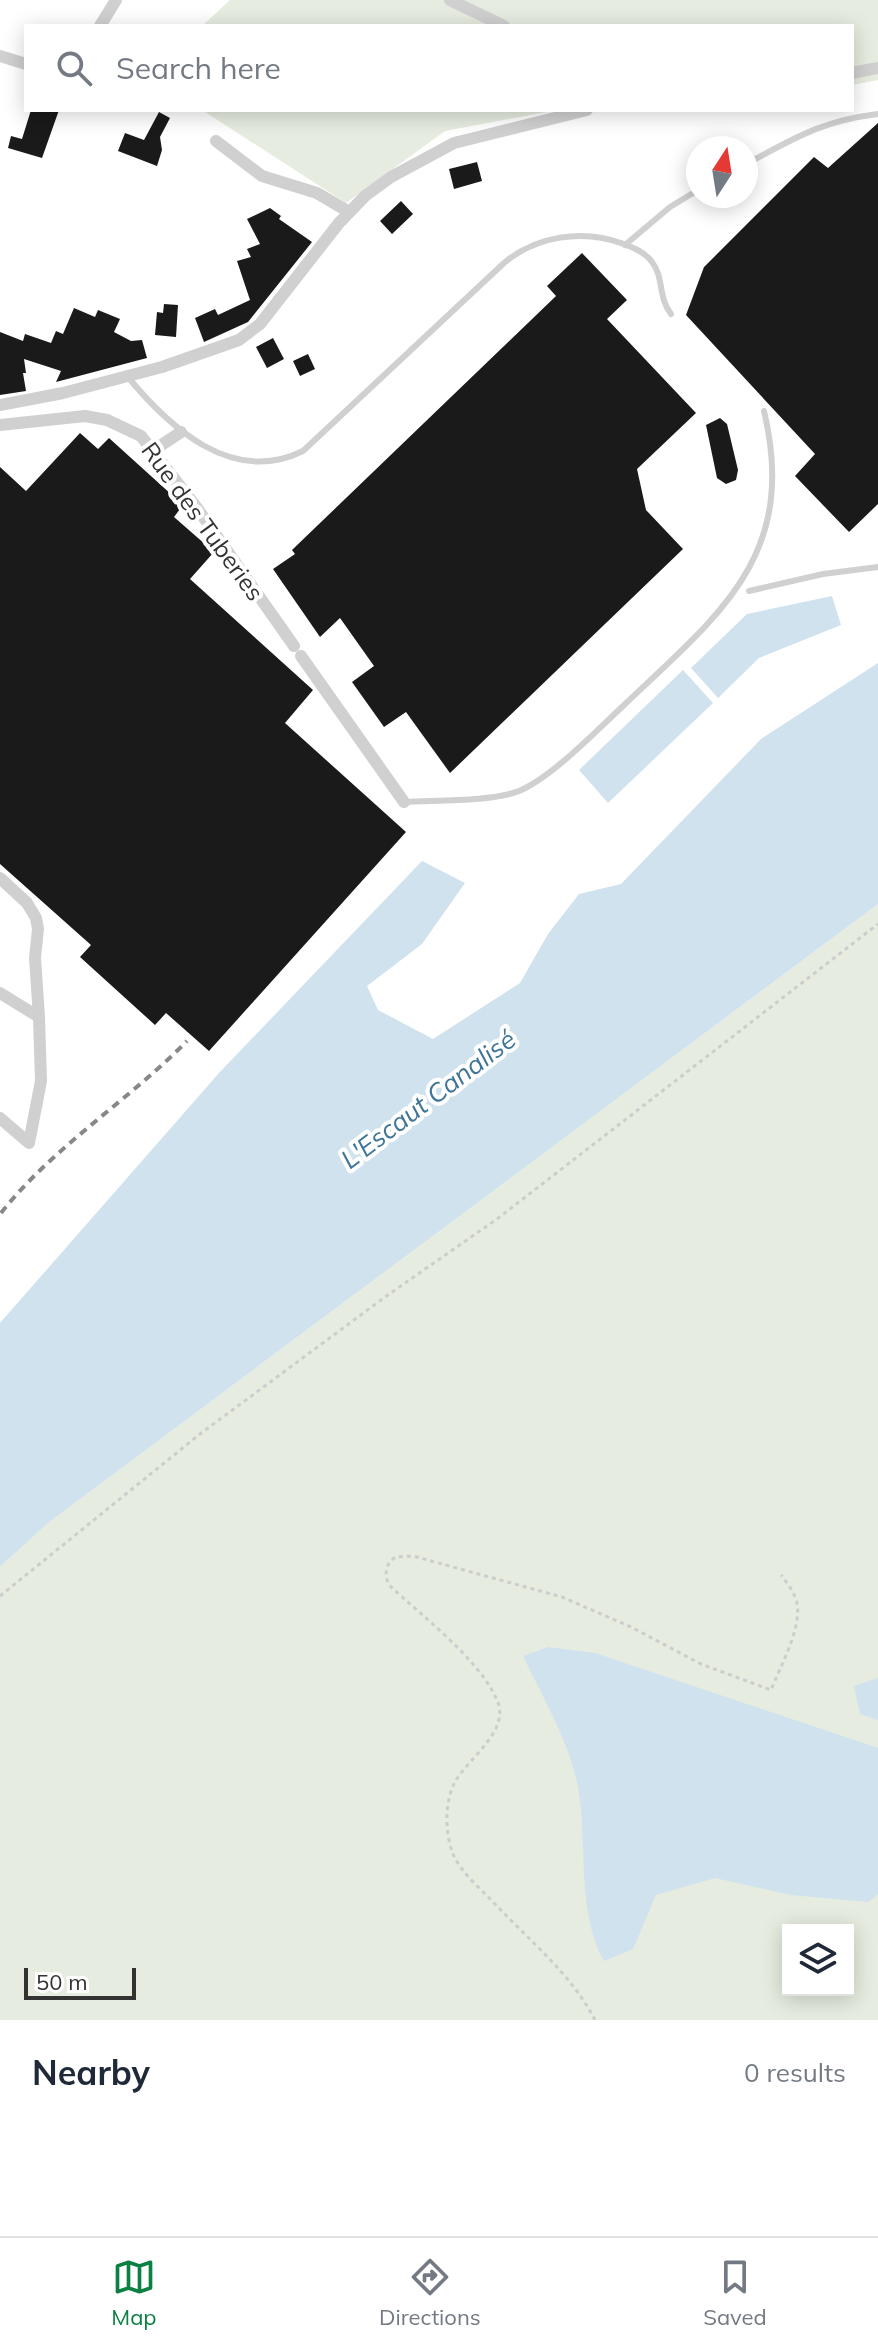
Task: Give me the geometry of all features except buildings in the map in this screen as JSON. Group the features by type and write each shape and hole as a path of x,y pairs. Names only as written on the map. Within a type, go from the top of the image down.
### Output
{"street":[{"path":"101,24 116,0"},
{"path":"450,0 500,24"},
{"path":"0,56 24,63"},
{"path":"854,73 878,68"},
{"path":"0,405 127,376 223,346 252,332 349,212 391,177 444,147 492,131 578,112"},
{"path":"216,141 262,176 317,193 349,212"},
{"name":"Rue des Tuberies","path":"0,425 93,417 136,432 154,450 404,802"},
{"path":"154,450 181,432"},
{"path":"0,878 27,903 36,918 41,1081 29,1143 0,1118"},
{"path":"0,993 39,1017"}],"lane":[{"path":"758,158 821,125 878,114"},
{"path":"625,245 686,197"},
{"path":"127,376 181,432 200,444 235,458 264,460 297,454 510,257 541,243 573,236 601,237 642,253 652,262 658,274 663,302 671,314"},
{"path":"404,802 502,795 531,785 600,728 707,626 742,583 755,560 765,528 773,491 774,468 764,411"},
{"path":"749,591 823,574 878,567"}],"path":[{"path":"0,1596 200,1434 397,1288 497,1219 878,924"},
{"path":"595,2020 562,1973 467,1876 453,1852 447,1822 451,1792 459,1776 495,1729 500,1708 476,1666 389,1585 387,1567 396,1557 413,1556 539,1590 608,1616 701,1664 771,1690 798,1616 795,1596 781,1575"}],"shaded area":[{"path":"230,0 878,0 878,80 854,85 854,24 204,24"},
{"path":"205,112 546,112 445,131 346,203"},
{"path":"878,904 878,2020 0,2020 0,1567 48,1523"}],"water":[{"path":"832,596 841,625 759,658 718,698 691,668 747,614"},
{"name":"L'Escaut Canalisé","path":"878,663 878,904 48,1523 0,1567 0,1323 219,1073 422,861 465,883 422,944 367,986 378,1010 433,1039 520,983 548,934 579,894 621,884 761,739"},
{"path":"683,670 713,703 608,803 579,770"},
{"path":"548,1647 595,1653 878,1748 878,1894 868,1902 791,1895 715,1878 656,1895 633,1949 604,1961 595,1942 586,1899 581,1808 574,1770 555,1720 523,1656"},
{"path":"878,1678 878,1720 860,1714 854,1686"}],"railway":[{"path":"1,1213 44,1166 187,1041"}]}
